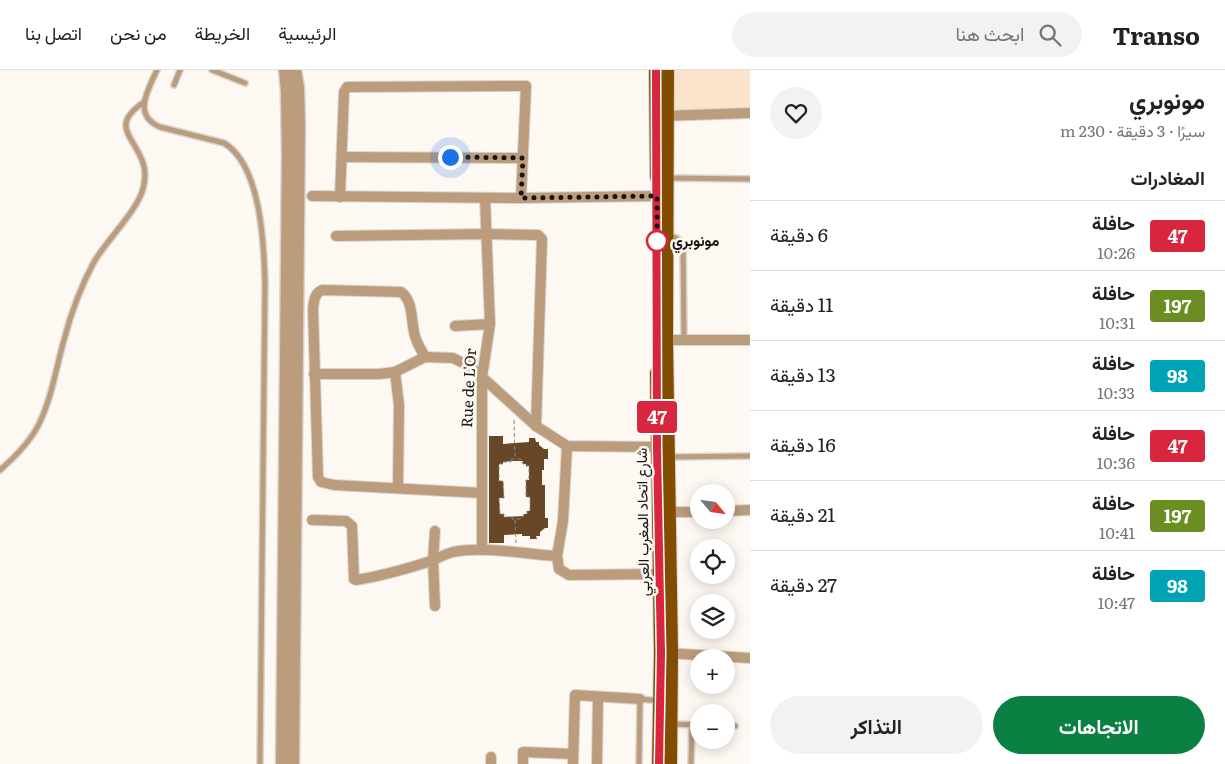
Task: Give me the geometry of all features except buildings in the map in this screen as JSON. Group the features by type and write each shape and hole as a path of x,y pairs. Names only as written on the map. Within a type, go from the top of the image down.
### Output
{"main road":[{"name":"شارع اتحاد المغرب العربي","path":"656,70 662,116 666,178 666,340 660,574 670,724 670,764"},
{"name":"شارع اتحاد المغرب العربي","path":"659,764 660,701 666,653 669,512 663,452 657,196 667,70"}],"street":[{"path":"282,764 288,155 285,70"},
{"path":"293,764 299,134 298,88 295,70"},
{"path":"340,197 344,92 347,87 526,86 521,198"},
{"path":"662,116 750,113"},
{"path":"342,157 523,158"},
{"path":"312,196 521,198 657,196"},
{"name":"Rue de L'Or","path":"482,550 482,377 490,324 484,198"},
{"path":"336,236 538,235 542,239 536,426"},
{"path":"426,358 415,338 407,300 401,292 322,290 315,295 313,309 314,374 318,476 321,482 334,485 482,493"},
{"path":"455,326 490,324"},
{"path":"666,340 750,340"},
{"path":"314,374 380,374 395,372 426,358 453,358 471,367 536,426 567,446 663,452"},
{"path":"395,372 399,412 398,488"},
{"path":"567,446 563,521 557,556 559,569 569,575 660,574"},
{"path":"735,511 750,510"},
{"path":"669,512 690,512"},
{"path":"312,520 346,521 352,526 355,580 382,576 451,553 482,550 557,556"},
{"path":"435,606 433,560 436,531"},
{"path":"666,653 750,658"},
{"path":"523,764 524,752 573,759 576,695 640,700"},
{"path":"598,697 598,764"}],"lane":[{"path":"157,70 144,102 147,118 152,124 160,127 224,143 232,148 243,163 260,217 264,246 265,283 260,764"},
{"path":"174,85 180,70"},
{"path":"212,70 245,83"},
{"path":"0,470 24,447 39,426 48,402 66,332 84,283 95,261 142,192 145,177 143,163 130,139 126,124 134,109 144,102"},
{"path":"666,178 750,179"},
{"path":"666,234 678,239 683,244 684,340"},
{"path":"663,452 750,456"},
{"path":"639,764 640,700 660,701"},
{"path":"670,724 690,725"},
{"path":"691,749 691,764"}],"path":[{"path":"514,407 515,459"},
{"path":"521,459 523,464 529,466 529,480 526,480 526,498 530,498 530,511 527,511 527,514 524,514 522,519 516,519 512,519 512,516 504,517 504,514 500,514 499,498 504,498 504,481 499,481 499,464 521,459"},
{"path":"516,519 516,553"}],"shaded area":[{"path":"672,70 750,70 750,108 673,110"}],"bus line":[{"name":"47","path":"656,70 657,447 661,653 659,764"}],"place":[{"name":"مونوبري","path":"657,241"}],"route":[{"path":"450,157 523,158 521,198 657,196 657,241"}]}
